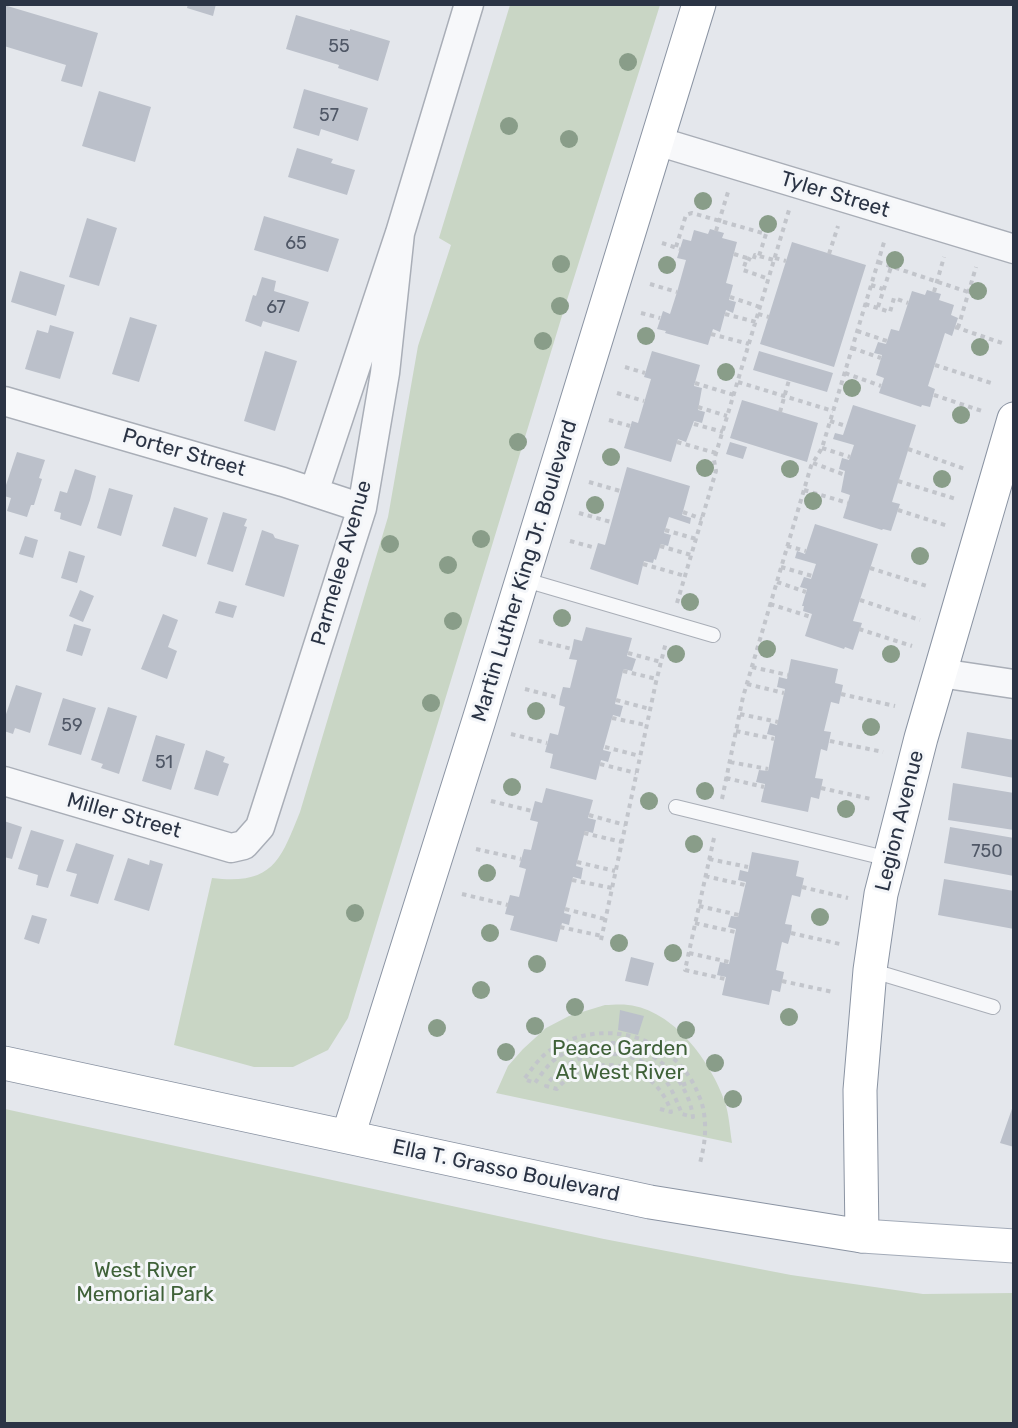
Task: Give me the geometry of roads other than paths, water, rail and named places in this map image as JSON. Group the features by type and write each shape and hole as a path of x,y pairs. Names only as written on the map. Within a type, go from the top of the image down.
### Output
{"main road":[{"name":"Martin Luther King Jr. Boulevard","path":"348,1136 699,4"},
{"name":"Legion Avenue","path":"862,1236 860,1090 870,970 882,894 921,738 1012,430"},
{"name":"Ella T. Grasso Boulevard","path":"4,1063 650,1202 862,1236 1014,1246"}],"street":[{"name":"Parmelee Avenue","path":"314,492 400,233 469,4"},
{"name":"Tyler Street","path":"657,141 1014,249"},
{"name":"Parmelee Avenue","path":"244,845 260,827 362,508 385,373 400,233"},
{"name":"Porter Street","path":"4,401 362,508"},
{"path":"940,673 1014,684"},
{"name":"Miller Street","path":"4,781 231,848 244,845"}],"lane":[{"path":"522,579 713,635"},
{"path":"676,807 890,859"},
{"path":"870,970 993,1006"}],"park label":[{"name":"Peace Garden At West River","path":"620,1061"},
{"name":"West River Memorial Park","path":"145,1283"}]}
